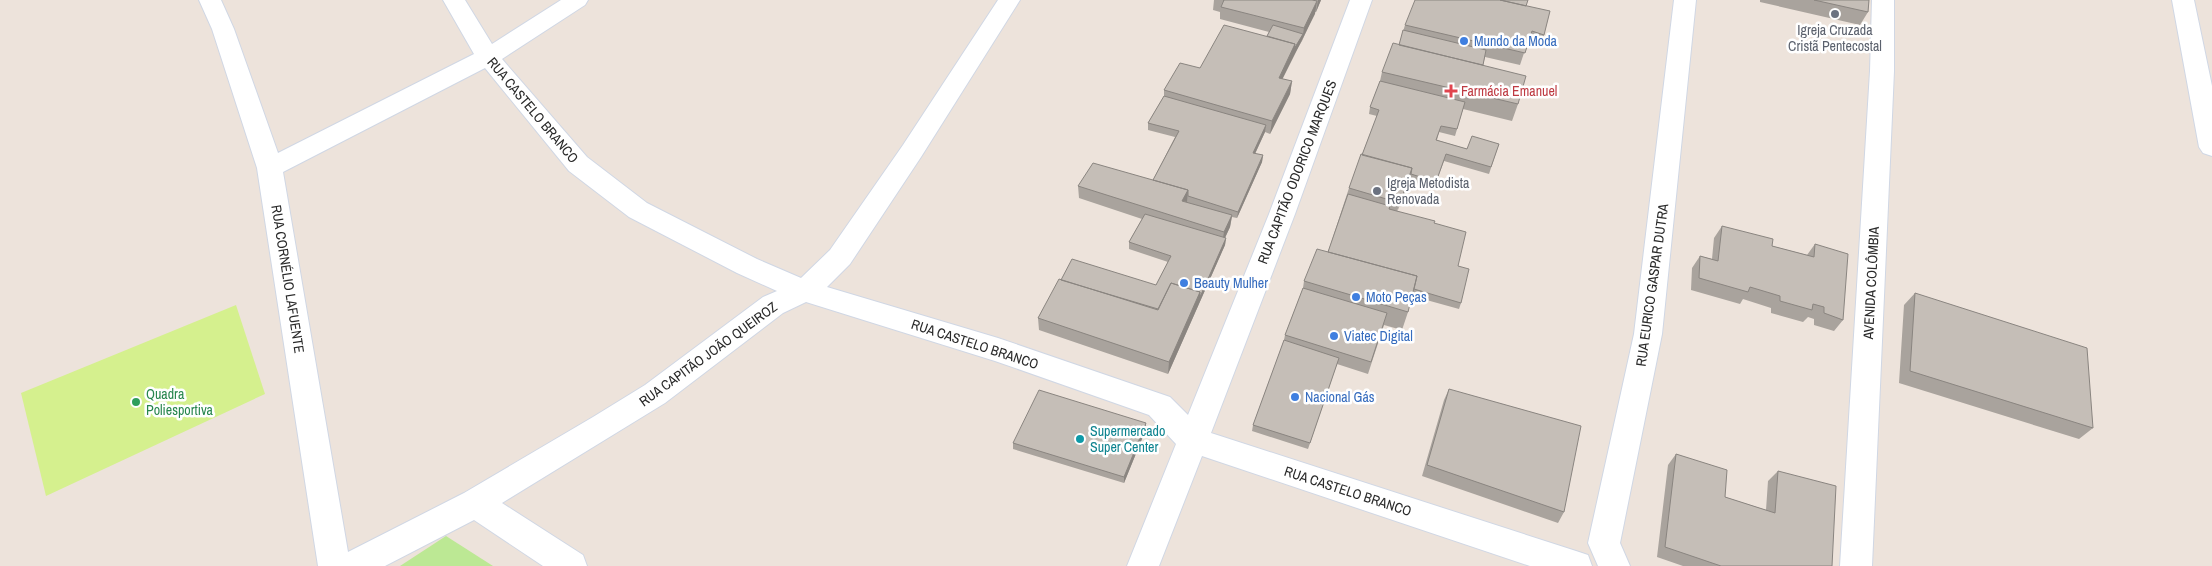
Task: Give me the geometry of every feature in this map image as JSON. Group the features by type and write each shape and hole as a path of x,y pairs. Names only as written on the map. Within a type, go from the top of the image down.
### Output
{"street":[{"name":"RUA CORNÉLIO LAFUENTE","path":"210,0 223,29 270,168 334,566"},
{"name":"RUA CASTELO BRANCO","path":"454,0 488,58 578,164 638,210 747,266 805,291 998,350 1159,406 1192,440 1576,566"},
{"path":"270,168 405,98 488,58 577,0"},
{"name":"RUA CAPITÃO JOÃO QUEIROZ","path":"354,566 475,503 646,400 773,305 805,291 840,257 912,151 1009,0"},
{"name":"RUA CAPITÃO ODORICO MARQUES","path":"1143,566 1282,214 1361,0"},
{"name":"RUA EURICO GASPAR DUTRA","path":"1614,566 1604,543 1648,334 1685,0"},
{"name":"AVENIDA COLÔMBIA","path":"1856,566 1882,71 1883,0"},
{"path":"2183,0 2212,147"},
{"path":"475,503 571,566"}],"green space":[{"name":"Quadra Poliesportiva","path":"236,305 265,394 46,496 21,393"},
{"path":"446,536 493,566 400,566"}],"building":[{"path":"1224,0 1317,1 1304,28 1221,7"},
{"path":"1415,0 1500,0 1550,11 1544,35 1532,31 1525,53 1405,25"},
{"path":"1500,0 1528,0 1526,6"},
{"path":"1814,0 1869,0 1868,12"},
{"path":"1224,25 1295,44 1279,78 1292,81 1272,121 1164,90 1180,63 1200,68"},
{"path":"1273,25 1303,34 1294,49 1295,44 1267,36"},
{"path":"1403,30 1486,50 1483,65 1399,45"},
{"path":"1393,43 1526,76 1518,104 1382,72"},
{"path":"1380,81 1465,102 1457,129 1441,126 1436,140 1467,149 1472,136 1499,144 1491,167 1446,154 1436,182 1411,174 1412,168 1362,155 1379,110 1370,107"},
{"path":"1164,96 1266,125 1253,153 1263,155 1238,212 1188,196 1188,190 1153,180 1179,131 1148,123"},
{"name":"Igreja Metodista Renovada","path":"1361,154 1412,168 1400,203 1349,188"},
{"path":"1093,163 1188,190 1182,201 1232,215 1224,232 1078,186"},
{"path":"1348,194 1390,206 1389,209 1435,221 1434,223 1466,232 1458,266 1469,269 1461,303 1414,289 1417,276 1328,252"},
{"path":"1145,214 1226,238 1200,297 1200,292 1171,283 1158,309 1061,280 1072,259 1156,285 1171,256 1129,242"},
{"path":"1722,226 1773,239 1772,246 1814,257 1815,244 1848,254 1843,320 1824,313 1824,307 1813,304 1812,310 1780,301 1780,296 1750,287 1748,292 1699,278 1700,256 1718,261"},
{"path":"1317,249 1417,276 1408,312 1304,281"},
{"path":"1059,279 1158,310 1171,283 1200,292 1169,362 1038,318"},
{"name":"Viatec Digital","path":"1303,288 1387,313 1371,362 1285,335"},
{"path":"1915,293 2087,348 2093,428 1910,371"},
{"name":"Nacional Gás","path":"1284,340 1339,358 1310,443 1253,425"},
{"path":"1449,389 1581,426 1564,512 1427,465"},
{"name":"Supermercado Super Center","path":"1039,390 1146,423 1124,477 1013,443"},
{"path":"1676,454 1727,470 1725,497 1775,513 1778,471 1836,486 1832,566 1721,566 1665,547"}],"place":[{"name":"Igreja Cruzada Cristã Pentecostal","path":"1835,14"},
{"name":"Mundo da Moda","path":"1464,41"},
{"name":"Farmácia Emanuel","path":"1451,91"},
{"name":"Igreja Metodista Renovada","path":"1377,191"},
{"name":"Beauty Mulher","path":"1184,283"},
{"name":"Moto Peças","path":"1356,297"},
{"name":"Viatec Digital","path":"1334,336"},
{"name":"Nacional Gás","path":"1295,397"},
{"name":"Quadra Poliesportiva","path":"136,402"},
{"name":"Supermercado Super Center","path":"1080,439"}]}
